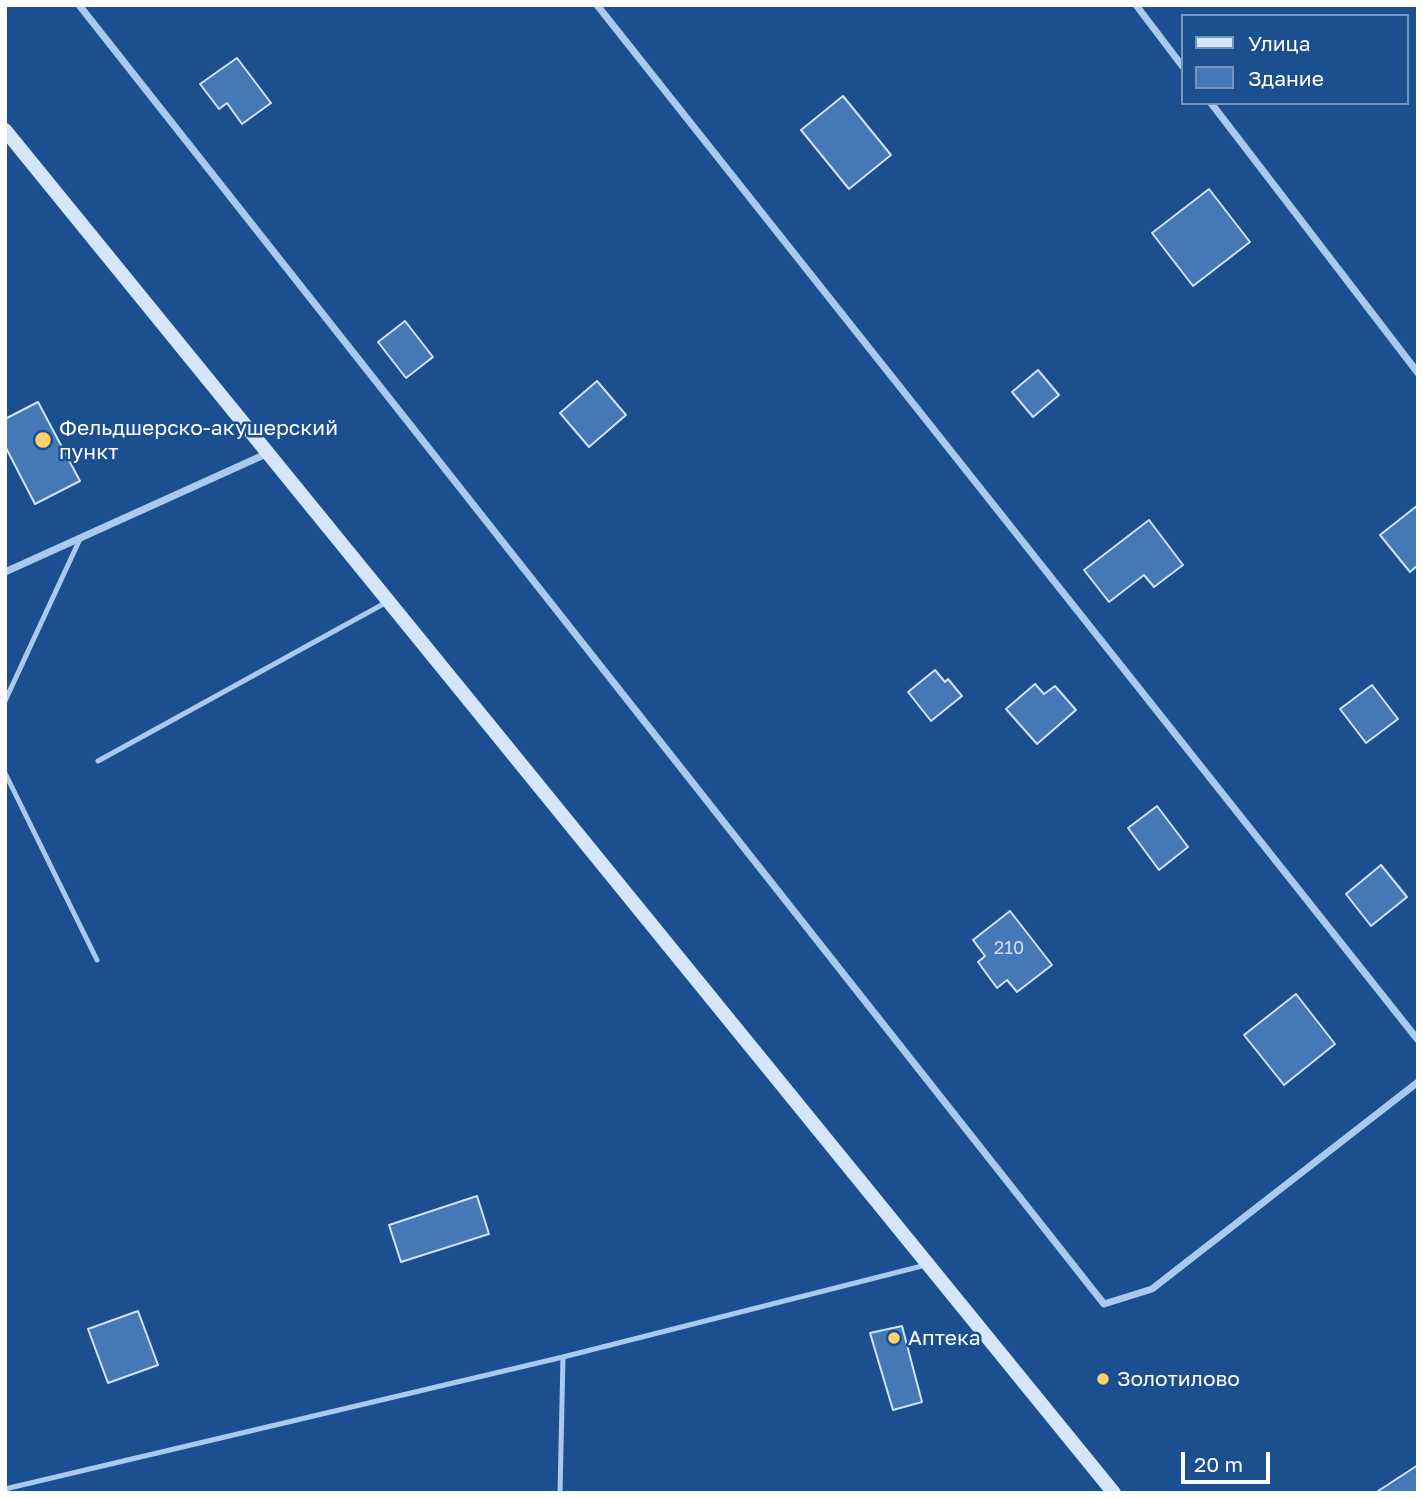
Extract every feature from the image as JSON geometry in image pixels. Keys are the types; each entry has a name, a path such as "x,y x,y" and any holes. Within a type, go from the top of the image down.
{"main road":[{"path":"5,130 1114,1493"}],"street":[{"path":"79,5 1104,1304 1152,1289 1418,1082"},
{"path":"597,5 1418,1040"},
{"path":"1136,5 1182,65"},
{"path":"1213,105 1418,373"},
{"path":"5,572 266,453"}],"lane":[{"path":"5,701 80,539"},
{"path":"98,761 387,602"},
{"path":"5,773 97,960"},
{"path":"5,1489 563,1357 929,1264"},
{"path":"560,1493 563,1357"}],"building":[{"path":"237,58 271,103 242,124 227,103 219,109 200,84"},
{"path":"843,96 891,155 849,189 801,130"},
{"path":"1209,189 1250,242 1193,286 1152,233"},
{"path":"405,321 433,357 406,378 378,342"},
{"path":"1038,370 1059,395 1033,417 1012,392"},
{"path":"597,381 626,415 589,447 560,413"},
{"path":"38,402 80,481 35,504 5,446 5,419"},
{"path":"1418,505 1418,565 1410,572 1380,535"},
{"path":"1149,520 1183,565 1154,587 1144,575 1109,602 1084,570"},
{"path":"935,670 945,682 948,679 962,696 931,721 908,692"},
{"path":"1035,684 1044,694 1055,686 1076,710 1037,744 1006,709"},
{"path":"1372,685 1398,719 1366,743 1340,709"},
{"path":"1157,806 1188,847 1159,870 1128,828"},
{"path":"1381,865 1407,897 1371,926 1346,894"},
{"path":"1010,911 1052,965 1017,992 1007,980 997,988 978,962 985,956 973,940"},
{"path":"1296,994 1335,1044 1284,1085 1244,1035"},
{"path":"477,1196 489,1234 401,1262 389,1225"},
{"path":"138,1311 158,1365 108,1383 88,1329"},
{"path":"902,1326 922,1402 893,1410 870,1333"},
{"path":"1418,1465 1418,1493 1375,1493"}],"place":[{"name":"Фельдшерско-акушерский пункт","path":"43,440"},
{"name":"Аптека","path":"894,1338"},
{"name":"Золотилово","path":"1103,1379"}]}
